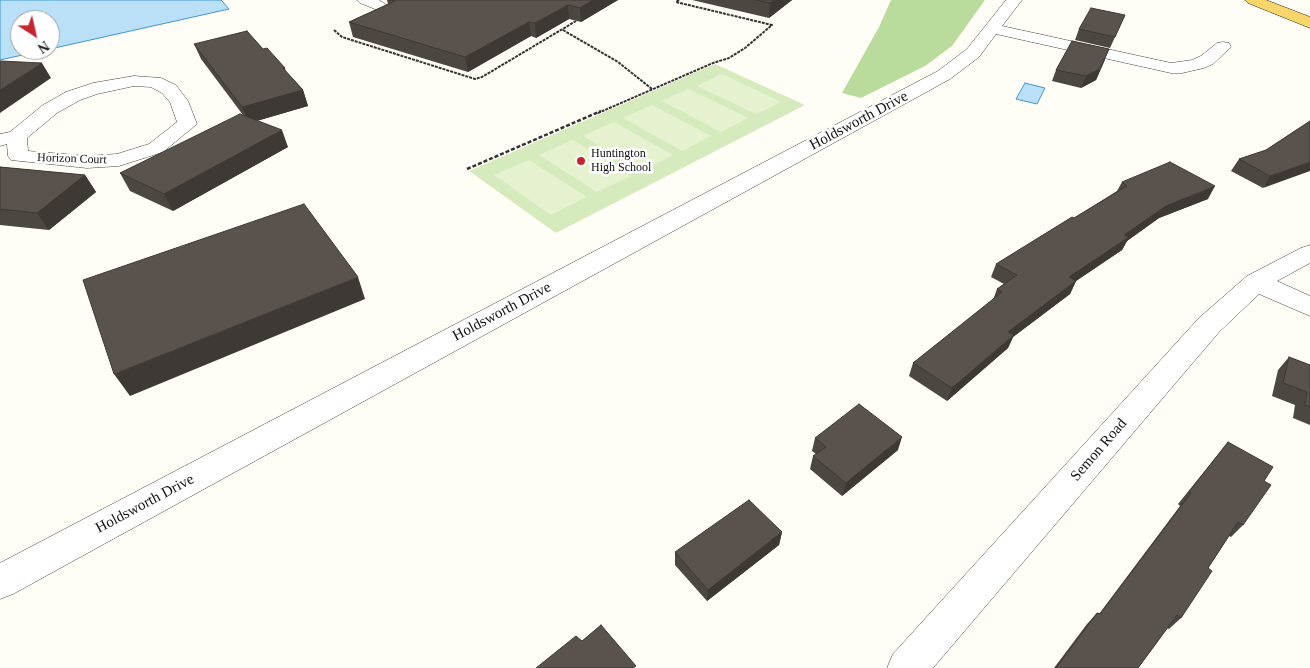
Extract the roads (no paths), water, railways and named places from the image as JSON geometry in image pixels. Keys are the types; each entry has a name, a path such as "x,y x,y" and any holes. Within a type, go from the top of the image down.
{"main road":[{"path":"1253,0 1310,23"}],"street":[{"path":"365,0 380,6"},
{"name":"Holdsworth Drive","path":"0,582 944,75 973,53 1014,0"},
{"path":"993,28 1171,68 1182,68 1198,64 1223,48"},
{"name":"Horizon Court","path":"134,82 156,82 169,89 179,100 187,124 156,148 119,160 86,162 9,148 50,109 73,96 93,89 134,82"},
{"name":"Semon Road","path":"907,668 1209,325 1256,282 1310,253"},
{"path":"1256,282 1310,307"}],"water":[{"path":"0,0 221,0 229,9 60,47 60,10 10,10 10,58 0,60"},
{"path":"1025,83 1045,88 1037,104 1016,99"}],"place":[{"name":"Huntington High School","path":"581,161"}]}
